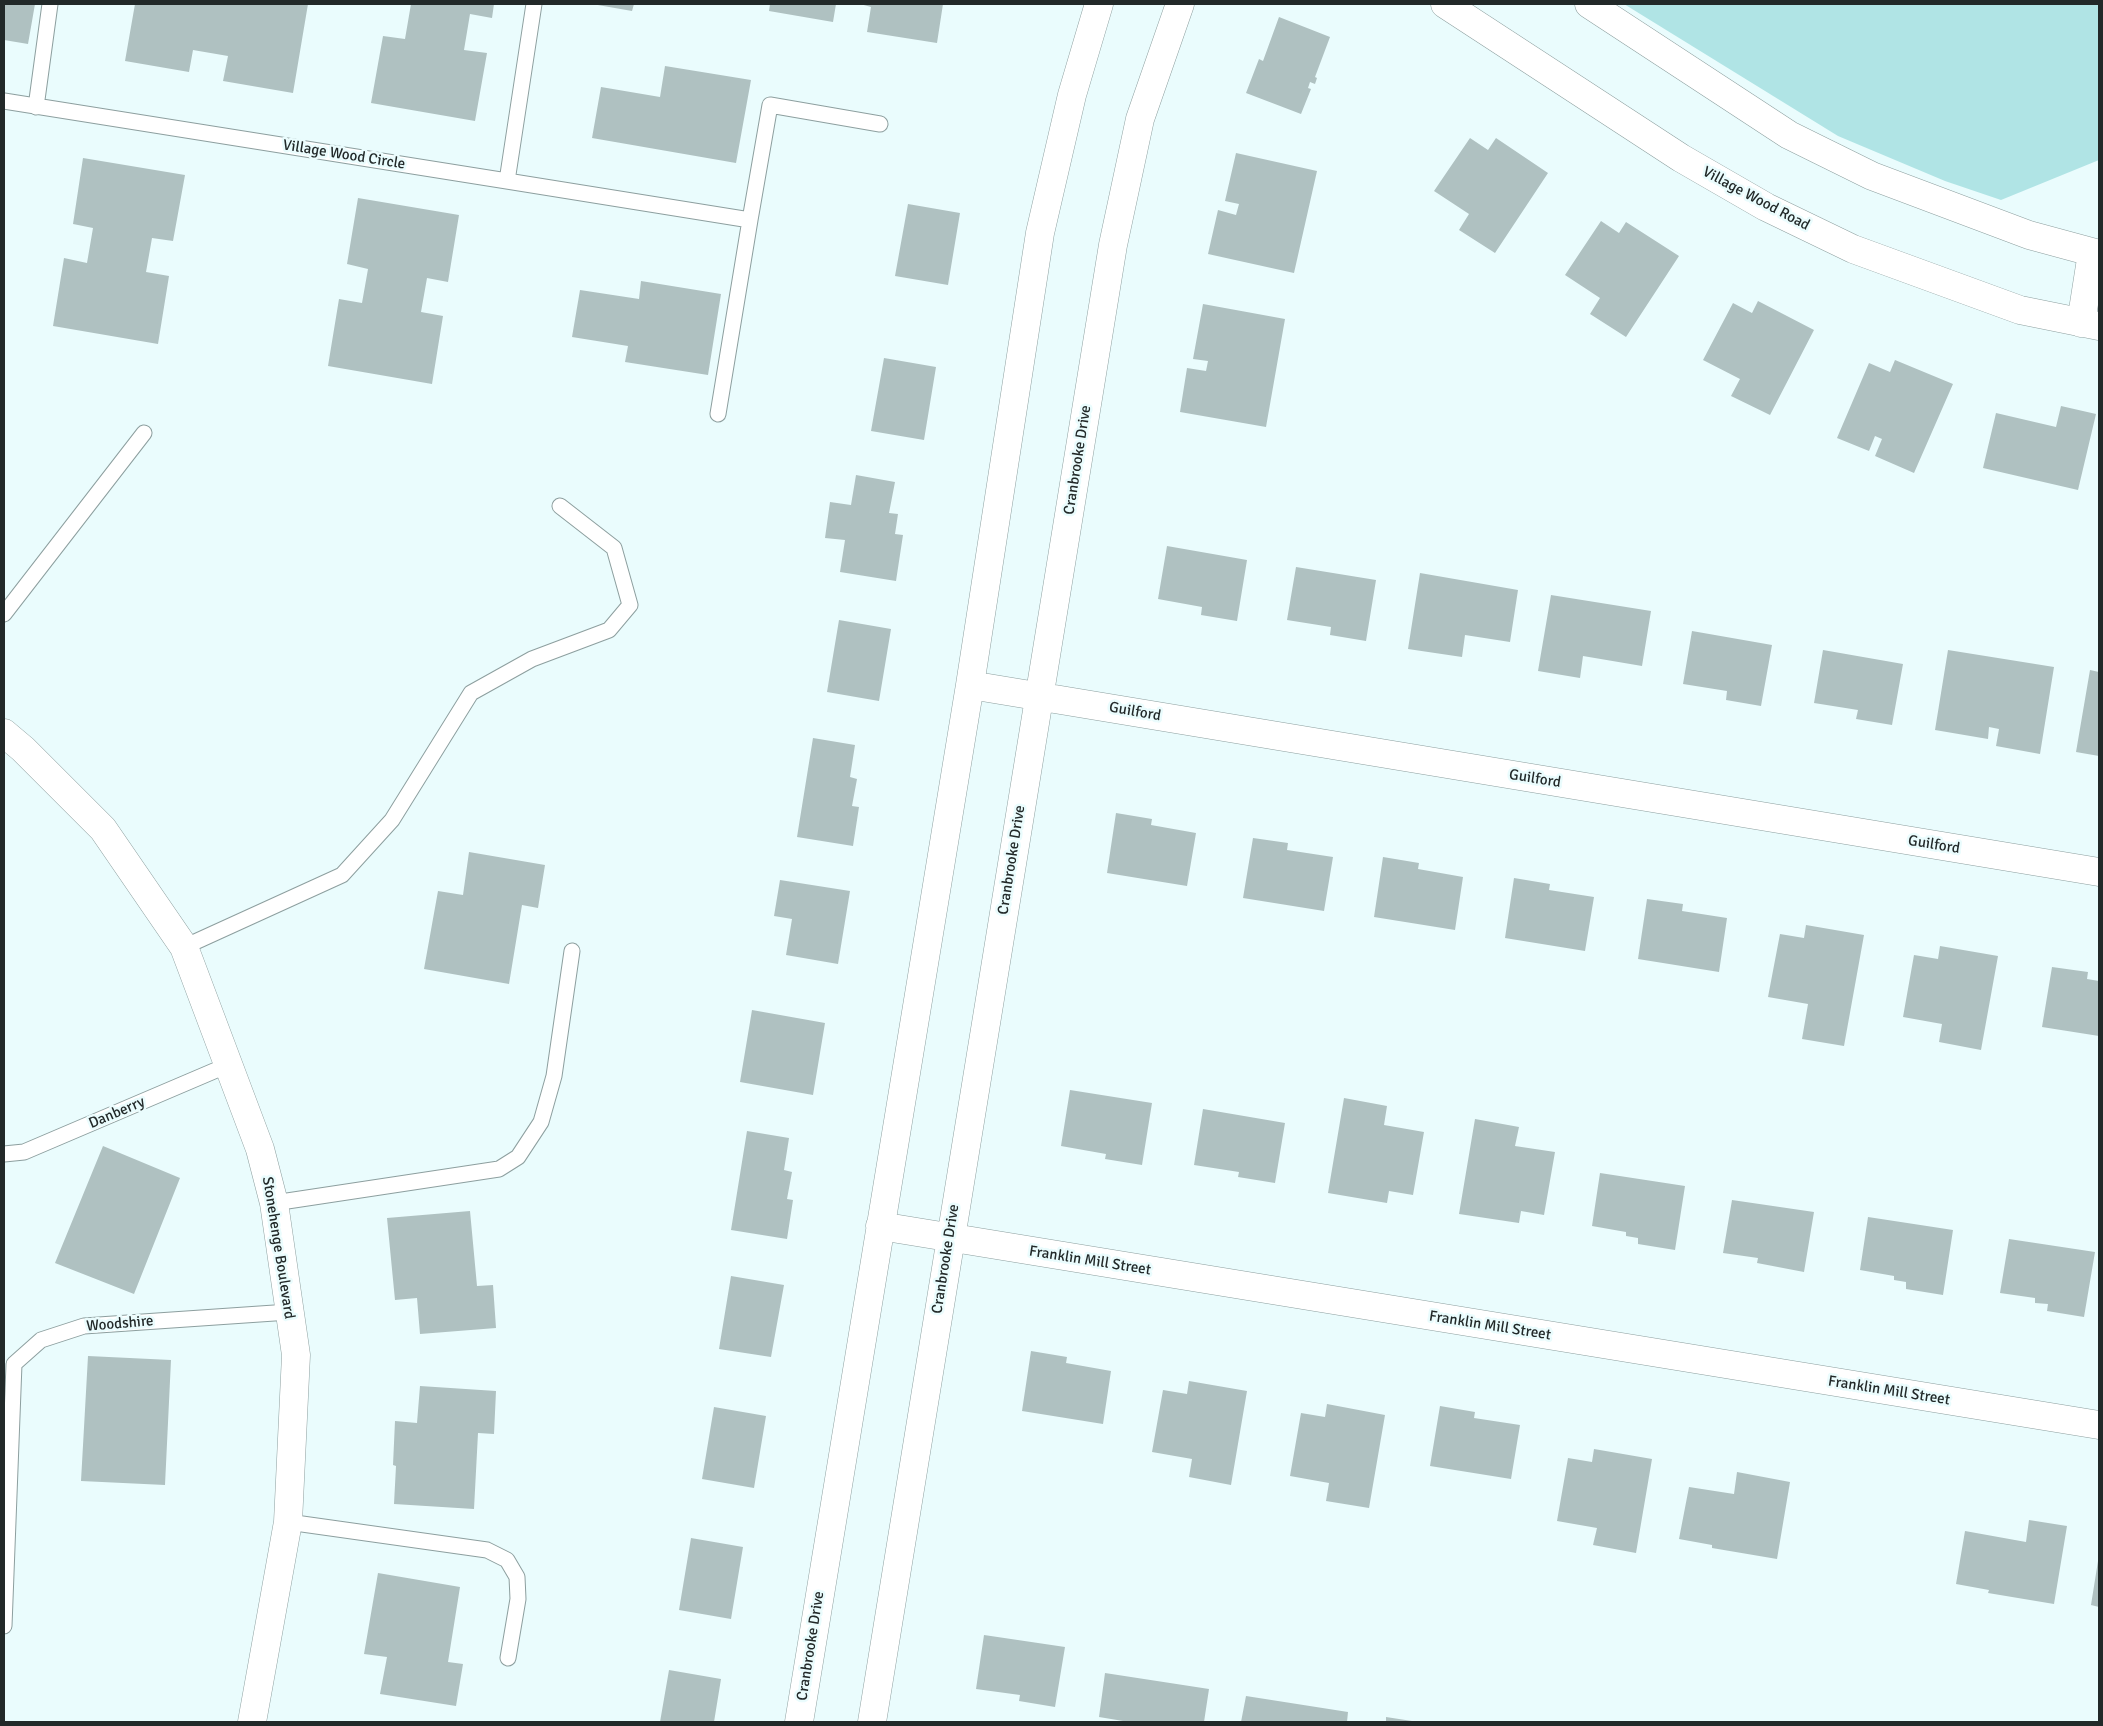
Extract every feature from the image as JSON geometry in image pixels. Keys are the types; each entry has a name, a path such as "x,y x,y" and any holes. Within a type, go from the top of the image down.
{"street":[{"name":"Cranbrooke Drive","path":"799,1722 970,685 1040,233 1072,95 1099,4"},
{"name":"Cranbrooke Drive","path":"872,1722 1113,245 1140,119 1180,4"},
{"name":"Village Wood Road","path":"1445,4 1681,158 1766,207 1872,256 2020,310 2090,325"},
{"path":"1589,4 1788,135 1872,176 2029,235 2096,253 2090,325"},
{"name":"Guilford","path":"970,685 2099,872"},
{"name":"Stonehenge Boulevard","path":"4,733 23,749 103,829 184,947 260,1149 274,1203 296,1355 288,1522 252,1722"},
{"name":"Franklin Mill Street","path":"880,1226 2099,1425"}],"lane":[{"path":"36,106 50,4"},
{"path":"507,181 534,4"},
{"name":"Village Wood Circle","path":"4,101 750,220"},
{"path":"718,414 770,105 880,124"},
{"path":"4,614 144,433"},
{"path":"184,947 342,876 392,820 471,693 532,659 609,630 630,605 614,548 560,506"},
{"path":"274,1203 499,1169 518,1156 541,1122 554,1076 572,951"},
{"name":"Danberry","path":"4,1154 24,1152 228,1065"},
{"name":"Woodshire","path":"4,1626 14,1364 40,1340 84,1326 289,1312"},
{"path":"288,1522 487,1550 507,1560 517,1577 518,1599 508,1658"}],"shaded area":[{"path":"1624,4 2099,4 2099,160 2001,200 1945,181 1838,136"}],"building":[{"path":"4,4 35,4 28,44 4,40"},
{"path":"135,4 308,4 293,93 223,81 228,56 193,50 189,72 125,61"},
{"path":"411,4 494,4 492,18 470,14 464,50 487,53 475,121 371,103 383,36 405,39"},
{"path":"592,4 634,4 632,11"},
{"path":"770,4 836,4 833,22 769,11"},
{"path":"860,4 943,4 937,43 867,32 871,7"},
{"path":"1279,17 1330,37 1315,77 1317,78 1315,84 1310,82 1308,88 1311,89 1301,114 1246,93 1259,59 1263,61"},
{"path":"665,66 751,80 736,163 592,138 601,87 660,97"},
{"path":"1470,138 1488,150 1496,138 1548,173 1495,253 1459,230 1469,214 1434,191"},
{"path":"1236,153 1317,171 1294,273 1208,254 1218,210 1236,215 1239,204 1225,201"},
{"path":"83,158 185,175 173,241 152,238 146,272 169,276 158,344 53,326 64,258 87,263 93,228 73,224"},
{"path":"358,198 459,215 448,282 427,278 421,312 443,316 432,384 328,366 339,299 362,303 368,269 347,264"},
{"path":"908,204 960,213 948,285 895,276"},
{"path":"1601,221 1619,233 1626,222 1679,256 1626,337 1590,314 1600,298 1565,275"},
{"path":"641,281 721,294 708,375 625,362 628,346 572,337 580,290 639,299"},
{"path":"1758,301 1814,330 1770,415 1731,396 1740,379 1703,360 1733,303 1752,313"},
{"path":"1203,304 1285,319 1266,427 1180,412 1187,368 1206,371 1208,361 1193,359"},
{"path":"884,358 936,367 924,440 871,431"},
{"path":"1895,360 1953,384 1914,473 1875,456 1882,439 1875,436 1869,451 1837,438 1869,363 1890,372"},
{"path":"2061,406 2096,414 2078,490 1983,468 1996,413 2056,427"},
{"path":"856,475 895,482 889,513 898,514 895,534 903,535 896,581 840,572 845,540 825,538 830,502 851,505"},
{"path":"1167,546 1247,560 1237,621 1201,615 1202,607 1158,599"},
{"path":"1296,567 1376,580 1366,641 1330,635 1331,627 1287,620"},
{"path":"1420,573 1518,590 1510,642 1465,635 1462,657 1408,649"},
{"path":"1551,595 1651,611 1642,666 1583,656 1580,678 1538,671"},
{"path":"839,620 891,629 879,701 827,692"},
{"path":"1692,631 1772,645 1761,706 1726,700 1727,691 1683,684"},
{"path":"1823,650 1903,664 1892,725 1856,719 1858,710 1814,703"},
{"path":"1948,650 2054,667 2040,754 1996,746 1999,729 1989,727 1988,739 1935,730"},
{"path":"2090,670 2099,672 2099,756 2076,752"},
{"path":"813,738 855,745 850,777 857,779 852,806 859,807 853,846 797,837"},
{"path":"1116,813 1152,819 1151,825 1196,833 1187,886 1107,873"},
{"path":"1253,838 1288,843 1287,850 1333,857 1324,911 1243,898"},
{"path":"469,852 545,865 538,908 522,905 509,984 424,969 438,891 463,895"},
{"path":"1383,857 1419,863 1418,869 1463,877 1455,930 1374,917"},
{"path":"1514,878 1550,884 1549,890 1594,897 1585,951 1505,938"},
{"path":"780,880 850,891 838,964 786,955 792,919 774,916"},
{"path":"1647,899 1683,904 1682,911 1727,918 1719,972 1638,959"},
{"path":"1806,925 1864,935 1844,1046 1802,1039 1808,1004 1768,997 1780,934 1804,938"},
{"path":"1940,946 1998,956 1981,1050 1939,1042 1942,1024 1903,1017 1914,955 1938,959"},
{"path":"2052,967 2088,972 2087,979 2099,981 2099,1036 2042,1027"},
{"path":"752,1010 825,1023 813,1095 740,1082"},
{"path":"1070,1090 1152,1103 1142,1165 1105,1159 1106,1154 1061,1146"},
{"path":"1344,1098 1387,1106 1384,1125 1424,1132 1413,1195 1389,1191 1387,1203 1328,1193"},
{"path":"1203,1109 1285,1123 1275,1183 1238,1177 1239,1172 1194,1165"},
{"path":"1475,1119 1519,1127 1515,1146 1555,1152 1544,1215 1521,1211 1519,1223 1459,1214"},
{"path":"747,1131 789,1138 784,1170 792,1172 787,1199 793,1200 787,1239 731,1230"},
{"path":"103,1146 180,1178 134,1294 55,1263"},
{"path":"1600,1173 1685,1186 1675,1250 1638,1244 1638,1238 1626,1236 1626,1232 1592,1226"},
{"path":"1732,1200 1814,1212 1804,1272 1757,1263 1758,1258 1723,1253"},
{"path":"470,1211 477,1286 493,1285 496,1328 420,1334 417,1298 395,1300 387,1218"},
{"path":"1868,1217 1953,1230 1943,1295 1906,1289 1906,1282 1894,1280 1894,1276 1860,1270"},
{"path":"2009,1239 2095,1252 2084,1317 2047,1311 2048,1304 2035,1303 2035,1298 2000,1293"},
{"path":"731,1276 784,1285 771,1357 719,1349"},
{"path":"1031,1351 1067,1357 1066,1363 1111,1371 1103,1424 1022,1411"},
{"path":"88,1356 171,1360 165,1485 81,1481"},
{"path":"1189,1381 1247,1391 1231,1485 1189,1477 1192,1459 1152,1452 1163,1390 1187,1394"},
{"path":"420,1386 496,1391 494,1434 478,1433 474,1509 394,1504 396,1466 393,1465 395,1421 417,1423"},
{"path":"1327,1404 1385,1415 1369,1508 1326,1501 1329,1483 1290,1476 1301,1413 1325,1417"},
{"path":"1440,1406 1475,1412 1474,1418 1520,1425 1511,1479 1430,1466"},
{"path":"714,1407 766,1416 754,1488 702,1479"},
{"path":"1594,1449 1652,1459 1636,1553 1593,1545 1597,1528 1557,1521 1568,1458 1592,1462"},
{"path":"1737,1472 1790,1482 1777,1559 1712,1548 1712,1545 1679,1539 1689,1487 1734,1494"},
{"path":"2029,1520 2067,1526 2054,1604 1988,1593 1989,1590 1956,1584 1965,1531 2026,1542"},
{"path":"691,1538 743,1547 731,1619 679,1610"},
{"path":"2099,1562 2099,1607 2091,1605"},
{"path":"378,1573 460,1587 448,1662 463,1664 456,1706 380,1694 387,1657 364,1654"},
{"path":"984,1635 1065,1647 1055,1707 1019,1701 1020,1695 976,1689"},
{"path":"669,1670 721,1679 714,1722 660,1722"},
{"path":"1105,1673 1209,1689 1204,1722 1129,1722 1099,1717"},
{"path":"1246,1696 1348,1712 1347,1722 1241,1722"},
{"path":"1386,1717 1412,1721 1412,1722 1386,1722"}]}
